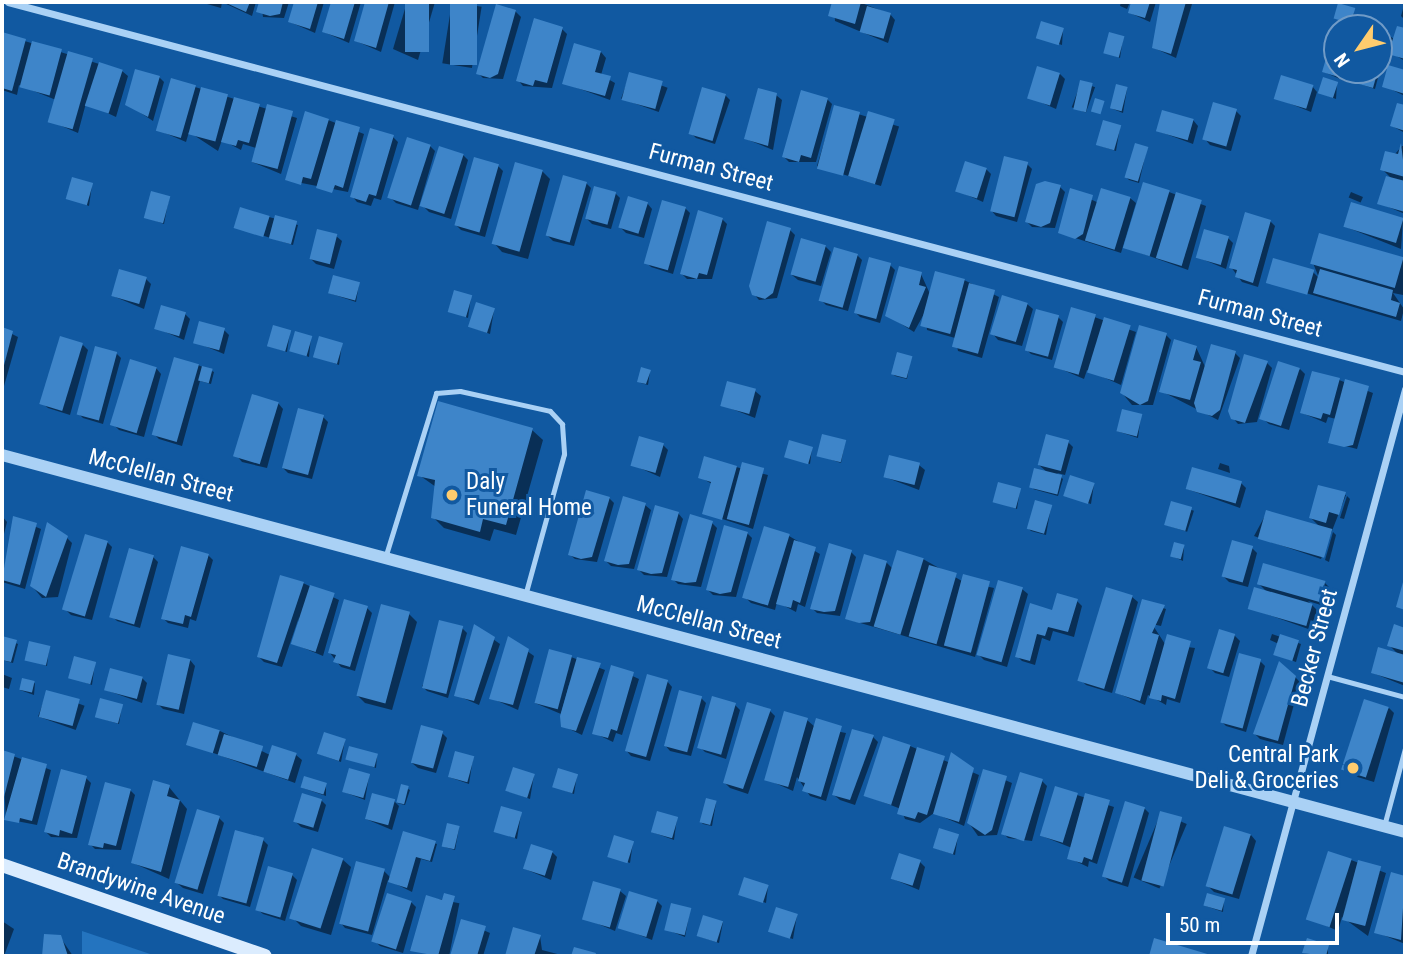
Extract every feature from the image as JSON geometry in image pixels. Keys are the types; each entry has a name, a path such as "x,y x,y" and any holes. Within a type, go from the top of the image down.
{"main road":[{"name":"Brandywine Avenue","path":"2,865 265,956"}],"street":[{"name":"Furman Street","path":"8,2 1405,372"},
{"name":"Becker Street","path":"1251,956 1405,389"},
{"name":"McClellan Street","path":"2,455 1405,832"}],"lane":[{"path":"385,558 436,393 460,391 550,411 562,424 565,454 525,596"},
{"path":"1327,676 1405,697"},
{"path":"1384,826 1405,748"}],"shaded area":[{"path":"82,931 156,956 82,956"}],"building":[{"path":"224,2 250,2 246,12"},
{"path":"259,2 283,2 280,14 270,16 256,12"},
{"path":"294,2 318,2 310,29 288,22"},
{"path":"331,2 355,2 344,39 322,32"},
{"path":"365,2 389,2 376,48 354,41"},
{"path":"405,2 429,2 429,52 405,52"},
{"path":"450,2 477,2 477,65 450,65"},
{"path":"832,2 861,2 855,24 828,16"},
{"path":"1131,2 1150,2 1145,18 1128,13"},
{"path":"1160,2 1186,2 1171,54 1152,48"},
{"path":"1338,3 1355,8 1354,14 1335,14"},
{"path":"496,4 516,10 498,74 490,78 476,74"},
{"path":"867,6 891,13 884,39 860,32"},
{"path":"534,18 563,27 547,83 535,80 533,86 516,81"},
{"path":"1041,21 1064,28 1059,45 1036,38"},
{"path":"1397,26 1405,28 1405,59 1393,55 1393,38"},
{"path":"2,32 26,39 12,91 2,88"},
{"path":"1109,32 1124,36 1119,57 1103,53"},
{"path":"32,41 62,49 50,95 20,87"},
{"path":"574,43 601,51 595,72 611,76 605,96 562,84"},
{"path":"68,51 93,58 73,129 48,122"},
{"path":"99,62 123,70 109,113 85,106"},
{"path":"1037,66 1060,73 1050,106 1027,99"},
{"path":"1393,66 1405,70 1405,94 1382,87 1383,84 1393,84"},
{"path":"135,69 160,76 148,117 125,105"},
{"path":"629,72 663,81 655,109 621,100"},
{"path":"1281,75 1314,85 1306,109 1274,99"},
{"path":"1323,77 1323,84 1338,84 1333,98 1318,93"},
{"path":"171,78 196,85 181,138 156,131"},
{"path":"1080,80 1093,83 1086,112 1073,109"},
{"path":"1116,84 1128,87 1122,111 1110,108"},
{"path":"201,87 228,94 215,142 188,134"},
{"path":"702,87 726,94 713,141 688,134"},
{"path":"758,88 777,93 768,146 744,139"},
{"path":"801,90 828,98 811,158 801,155 799,162 782,157"},
{"path":"234,97 260,104 249,143 238,140 236,146 221,142"},
{"path":"1095,98 1105,101 1100,114 1091,111"},
{"path":"1213,102 1237,109 1226,146 1202,139"},
{"path":"1397,103 1405,105 1405,131 1390,126"},
{"path":"267,104 293,111 278,169 251,162"},
{"path":"834,105 860,112 843,176 817,169"},
{"path":"1162,110 1194,119 1188,140 1156,131"},
{"path":"305,111 329,119 311,179 303,177 301,185 285,180"},
{"path":"868,111 895,119 875,184 848,176"},
{"path":"336,120 360,127 343,188 335,185 332,193 316,188"},
{"path":"1103,120 1121,125 1114,150 1096,145"},
{"path":"370,128 394,135 376,196 369,194 366,202 350,197"},
{"path":"407,137 431,145 411,206 387,198"},
{"path":"1135,143 1148,147 1138,182 1124,177"},
{"path":"1401,143 1405,177 1380,170 1385,151 1398,154"},
{"path":"439,146 464,154 444,214 420,206"},
{"path":"1004,156 1028,162 1014,217 990,211"},
{"path":"474,157 499,164 479,232 454,225"},
{"path":"965,161 987,168 977,199 955,191"},
{"path":"515,162 543,170 519,252 492,244"},
{"path":"563,175 587,182 570,242 546,236"},
{"path":"1386,176 1405,181 1405,212 1377,204"},
{"path":"72,177 93,183 87,205 66,199"},
{"path":"1045,181 1061,185 1050,223 1041,227 1025,222 1036,184"},
{"path":"1143,182 1170,190 1150,256 1123,248"},
{"path":"594,186 616,192 607,225 585,219"},
{"path":"1070,188 1093,195 1083,234 1075,239 1058,233"},
{"path":"1101,188 1131,197 1115,250 1085,241"},
{"path":"151,191 170,196 163,223 144,218"},
{"path":"1176,192 1202,200 1182,266 1156,258"},
{"path":"628,196 648,202 638,234 618,228"},
{"path":"662,200 686,207 668,270 644,263"},
{"path":"1351,202 1404,218 1396,243 1343,227"},
{"path":"240,207 270,216 263,237 234,228"},
{"path":"698,210 723,218 707,275 699,273 697,279 680,274"},
{"path":"1245,212 1271,220 1253,283 1235,277 1237,270 1229,268"},
{"path":"275,215 297,221 291,244 269,238"},
{"path":"767,221 791,228 773,293 765,299 752,295 749,286"},
{"path":"317,229 337,234 330,264 310,259"},
{"path":"1204,229 1229,236 1221,265 1196,258"},
{"path":"1319,233 1404,257 1395,288 1310,264"},
{"path":"801,238 826,245 816,282 791,275"},
{"path":"834,247 858,254 843,308 819,301"},
{"path":"869,257 891,263 876,319 854,313"},
{"path":"1273,258 1314,270 1307,295 1266,283"},
{"path":"899,266 922,272 919,285 926,287 909,328 885,316"},
{"path":"119,269 147,277 139,304 111,296"},
{"path":"1320,269 1393,290 1391,300 1400,303 1396,317 1313,293"},
{"path":"935,271 965,279 950,334 920,326"},
{"path":"333,275 360,282 355,301 328,293"},
{"path":"969,283 995,290 978,354 952,347"},
{"path":"454,290 472,295 466,317 448,312"},
{"path":"1002,295 1028,303 1016,342 990,334"},
{"path":"476,302 495,308 487,333 468,327"},
{"path":"161,305 186,312 179,336 154,329"},
{"path":"1071,307 1096,314 1079,375 1054,368"},
{"path":"1036,309 1059,315 1048,357 1025,351"},
{"path":"1104,317 1131,325 1114,381 1087,372"},
{"path":"199,321 225,328 219,350 193,343"},
{"path":"273,325 291,330 285,351 267,346"},
{"path":"1139,325 1167,333 1148,401 1140,405 1120,393"},
{"path":"2,327 13,331 3,369 2,369"},
{"path":"295,331 312,336 307,356 289,351"},
{"path":"60,336 83,343 62,411 39,404"},
{"path":"319,336 343,343 337,364 313,357"},
{"path":"1174,339 1197,346 1193,360 1201,362 1190,400 1159,392"},
{"path":"1211,344 1236,351 1220,410 1212,416 1197,412 1194,403"},
{"path":"95,346 117,352 99,421 77,415"},
{"path":"897,352 912,356 907,378 891,374"},
{"path":"1244,354 1268,361 1245,423 1231,419 1228,411"},
{"path":"174,357 199,364 177,442 152,435"},
{"path":"130,359 157,367 137,433 110,425"},
{"path":"1278,361 1300,368 1281,426 1259,419"},
{"path":"202,366 213,369 209,383 198,380"},
{"path":"641,367 651,370 646,384 637,382"},
{"path":"1312,371 1340,378 1330,415 1323,413 1321,419 1300,413"},
{"path":"1345,379 1369,386 1353,445 1344,447 1328,443"},
{"path":"727,381 756,389 749,414 720,406"},
{"path":"252,394 279,402 260,464 233,456"},
{"path":"438,401 533,428 506,525 483,519 480,532 431,518 435,480 417,476"},
{"path":"298,408 324,415 308,475 282,468"},
{"path":"1122,409 1142,414 1137,436 1116,431"},
{"path":"822,434 846,440 841,462 816,456"},
{"path":"1046,434 1069,440 1061,471 1038,465"},
{"path":"639,436 664,443 655,473 630,466"},
{"path":"789,440 813,447 808,464 784,457"},
{"path":"889,455 920,463 914,485 883,477"},
{"path":"704,456 737,466 722,520 702,514 711,482 698,478"},
{"path":"742,462 764,468 749,525 727,519"},
{"path":"1192,467 1242,481 1236,503 1186,489"},
{"path":"1034,468 1062,475 1057,494 1029,487"},
{"path":"1070,475 1095,483 1088,504 1063,496"},
{"path":"998,482 1021,488 1016,508 993,502"},
{"path":"1318,485 1346,492 1339,515 1329,512 1326,523 1309,518"},
{"path":"586,490 610,497 592,557 581,559 568,555"},
{"path":"623,496 646,503 629,564 618,565 604,561"},
{"path":"1035,500 1052,505 1044,534 1027,529"},
{"path":"1171,501 1192,507 1185,531 1164,525"},
{"path":"655,505 679,512 662,573 651,574 637,570"},
{"path":"1266,510 1332,529 1324,558 1258,539"},
{"path":"690,514 713,521 696,582 685,583 671,580"},
{"path":"13,516 37,523 20,585 2,580"},
{"path":"47,522 68,536 46,597 30,586"},
{"path":"724,525 748,532 731,592 720,594 706,590"},
{"path":"764,526 790,534 768,606 742,598"},
{"path":"85,534 108,541 85,617 62,610"},
{"path":"794,540 816,547 800,603 793,600 791,608 776,604"},
{"path":"1232,540 1253,546 1243,583 1222,577"},
{"path":"1174,542 1185,545 1181,559 1170,556"},
{"path":"829,543 852,550 835,611 824,612 810,609"},
{"path":"181,546 209,554 191,617 185,615 183,624 161,619"},
{"path":"129,548 154,555 134,624 109,617"},
{"path":"897,550 924,558 900,635 874,627"},
{"path":"864,554 887,561 870,622 859,623 845,619"},
{"path":"1263,563 1325,581 1319,602 1257,584"},
{"path":"929,565 957,573 936,644 909,636"},
{"path":"963,574 990,581 971,653 944,645"},
{"path":"280,575 304,582 277,663 257,657"},
{"path":"998,580 1023,587 1001,662 977,655"},
{"path":"1403,582 1405,583 1405,610 1396,607"},
{"path":"310,585 335,593 316,652 291,644"},
{"path":"1106,587 1133,595 1104,689 1077,681"},
{"path":"1254,587 1313,604 1306,626 1248,609"},
{"path":"1057,593 1078,599 1068,632 1048,627 1045,636 1037,634 1030,661 1015,657 1030,603 1052,610"},
{"path":"344,599 368,606 350,667 333,662 336,655 328,653"},
{"path":"1142,599 1165,605 1152,633 1159,635 1140,701 1115,693"},
{"path":"381,604 410,612 385,704 356,696"},
{"path":"439,620 463,626 446,694 422,688"},
{"path":"474,624 495,637 474,701 454,696"},
{"path":"1394,624 1405,628 1405,651 1387,646"},
{"path":"1219,629 1235,634 1223,673 1207,668"},
{"path":"1167,634 1191,641 1175,699 1162,695 1161,701 1149,698"},
{"path":"1280,634 1299,640 1292,661 1273,655"},
{"path":"2,636 17,640 11,662 2,660"},
{"path":"508,636 529,649 513,705 489,699"},
{"path":"29,641 50,646 46,665 25,660"},
{"path":"1378,647 1405,655 1405,683 1371,673"},
{"path":"549,649 572,655 558,709 535,703"},
{"path":"1239,653 1261,659 1243,728 1220,723"},
{"path":"168,654 190,659 179,710 156,705"},
{"path":"74,656 96,662 90,684 68,678"},
{"path":"577,657 601,663 576,731 561,727 560,716"},
{"path":"1279,661 1296,676 1278,741 1253,734"},
{"path":"611,665 634,672 617,731 611,729 608,738 592,734"},
{"path":"110,668 143,677 137,699 104,690"},
{"path":"647,674 668,680 646,757 625,751"},
{"path":"22,678 35,681 32,693 19,690"},
{"path":"46,690 80,699 73,726 39,717"},
{"path":"679,690 702,696 687,752 664,746"},
{"path":"712,696 736,703 721,755 697,748"},
{"path":"100,698 123,704 118,724 95,717"},
{"path":"1364,699 1389,707 1366,777 1341,769"},
{"path":"747,702 771,709 743,789 723,783"},
{"path":"784,711 808,718 788,787 764,780"},
{"path":"816,718 842,726 821,797 802,791 805,783 798,781"},
{"path":"193,722 220,730 213,753 186,745"},
{"path":"421,725 443,731 433,769 411,763"},
{"path":"852,729 874,735 850,800 832,795"},
{"path":"324,732 346,739 339,761 317,754"},
{"path":"224,734 263,746 257,767 218,755"},
{"path":"883,736 911,745 891,805 864,796"},
{"path":"272,745 297,753 288,780 263,772"},
{"path":"349,746 378,754 374,767 345,760"},
{"path":"917,747 945,756 927,815 918,812 915,819 897,814"},
{"path":"2,750 15,754 3,801 2,801"},
{"path":"455,751 474,756 467,782 448,777"},
{"path":"951,752 974,768 959,822 933,814"},
{"path":"22,757 47,764 32,821 20,818 19,823 4,820"},
{"path":"513,767 535,774 527,798 505,791"},
{"path":"349,768 370,774 363,798 342,792"},
{"path":"558,768 578,774 572,793 552,787"},
{"path":"61,769 87,776 72,834 60,830 59,836 44,832"},
{"path":"983,769 1007,776 992,830 985,835 967,823"},
{"path":"1020,772 1043,779 1024,841 1001,834"},
{"path":"304,776 327,783 323,794 300,787"},
{"path":"153,780 170,785 167,796 180,800 161,872 131,863"},
{"path":"105,782 131,789 116,846 104,843 103,848 88,845"},
{"path":"401,784 409,786 404,804 396,802"},
{"path":"1055,786 1078,793 1063,843 1040,836"},
{"path":"302,793 322,799 313,828 293,822"},
{"path":"372,793 395,799 388,825 365,819"},
{"path":"1085,793 1110,800 1092,860 1084,857 1082,863 1067,859"},
{"path":"706,798 717,801 710,825 700,822"},
{"path":"1125,801 1145,807 1122,883 1102,877"},
{"path":"501,806 522,812 515,838 494,832"},
{"path":"197,809 220,816 197,890 174,883"},
{"path":"657,811 678,817 672,838 651,832"},
{"path":"1160,811 1182,817 1164,886 1141,881"},
{"path":"447,823 460,826 454,849 442,846"},
{"path":"1224,826 1251,834 1232,894 1206,886"},
{"path":"939,828 959,834 953,854 933,848"},
{"path":"235,830 264,838 246,903 217,896"},
{"path":"403,831 436,841 430,861 416,857 407,888 388,882"},
{"path":"614,835 634,841 627,863 607,857"},
{"path":"531,844 553,851 545,876 523,869"},
{"path":"312,848 343,858 321,929 289,918"},
{"path":"1328,851 1352,859 1330,927 1306,919"},
{"path":"899,853 921,860 913,886 891,879"},
{"path":"1358,860 1381,866 1365,926 1342,920"},
{"path":"356,861 385,869 368,932 339,924"},
{"path":"268,866 293,873 280,917 255,910"},
{"path":"1391,872 1405,876 1401,940 1374,933"},
{"path":"744,877 769,885 763,903 738,895"},
{"path":"593,881 621,889 610,927 582,919"},
{"path":"629,891 658,900 646,937 618,928"},
{"path":"387,893 412,901 396,950 371,942"},
{"path":"444,893 455,896 438,956 410,951 426,895 442,900"},
{"path":"1207,893 1225,898 1222,911 1203,905"},
{"path":"671,903 691,908 685,935 664,930"},
{"path":"776,907 798,914 790,939 768,932"},
{"path":"703,915 723,921 717,942 697,936"},
{"path":"461,919 486,926 477,956 450,956"},
{"path":"513,927 541,935 534,956 505,956"},
{"path":"44,934 61,935 68,956 42,956"},
{"path":"1154,938 1214,956 1149,956"},
{"path":"1307,938 1329,945 1326,956 1302,953"},
{"path":"574,947 596,953 595,956 571,956"}],"place":[{"name":"Daly Funeral Home","path":"452,495"},
{"name":"Central Park Deli & Groceries","path":"1353,768"}]}
